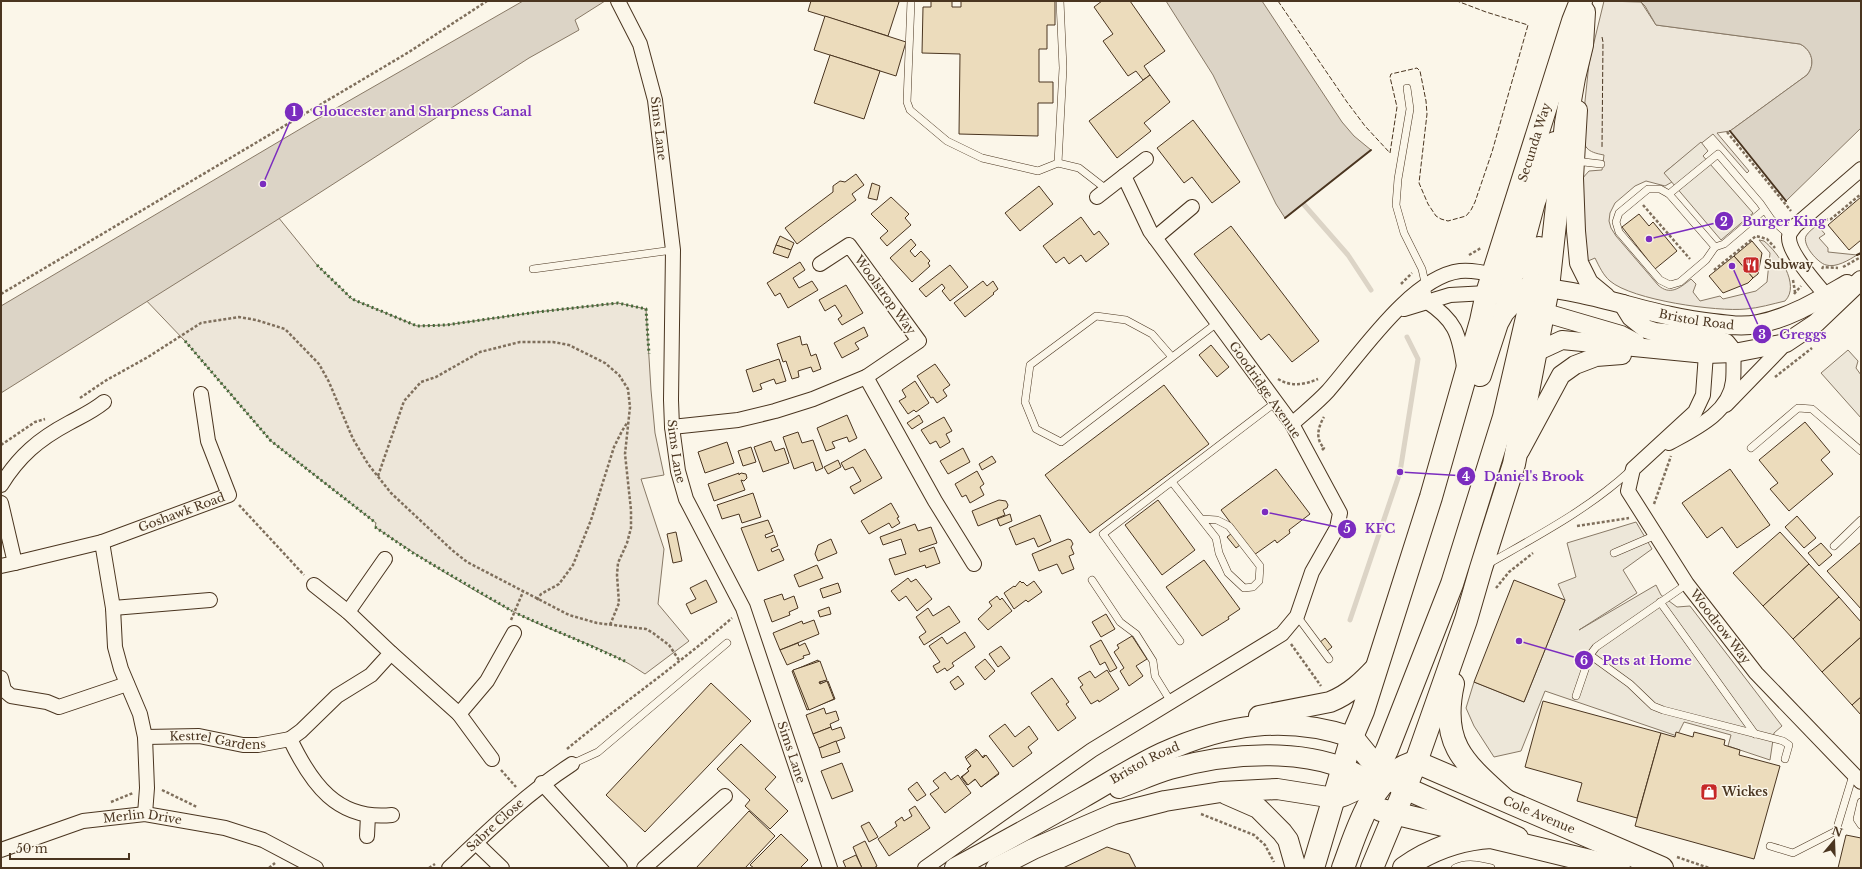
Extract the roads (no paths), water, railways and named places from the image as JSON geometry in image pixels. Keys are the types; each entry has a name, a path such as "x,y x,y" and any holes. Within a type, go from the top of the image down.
{"main road":[{"name":"Secunda Way","path":"1495,283 1573,21 1581,1"},
{"name":"Secunda Way","path":"1540,288 1566,123 1574,78 1582,45 1585,1"},
{"path":"1313,868 1352,737 1363,711 1418,537 1464,376 1495,283 1516,269 1534,202 1555,142 1574,78"},
{"path":"1507,801 1470,768 1451,736 1448,718 1450,695 1466,620 1466,576 1529,308 1540,288 1555,142"},
{"path":"1343,868 1382,780 1514,464 1536,352 1529,308 1522,291 1540,288"},
{"path":"1418,537 1459,438 1497,323 1503,312 1529,308"},
{"path":"996,868 1034,849 1114,814 1165,801 1221,792 1277,789 1334,798 1382,780 1405,764 1416,762 1466,620"},
{"path":"1177,747 1221,726 1279,711 1313,706 1340,698 1362,682 1377,666"},
{"name":"Bristol Road","path":"955,868 1161,754 1227,730 1263,724 1298,724 1336,731 1352,737"},
{"path":"1352,737 1382,780 1394,814 1372,868"},
{"path":"1062,809 1170,769 1223,758 1263,755 1306,758 1382,780 1547,852"},
{"name":"Cole Avenue","path":"1416,762 1507,801 1668,862"},
{"path":"1382,780 1394,814"},
{"path":"1221,792 1258,808 1282,832 1288,840 1296,868"},
{"path":"1394,814 1547,852 1619,868"},
{"path":"1404,868 1421,856 1436,849 1472,838 1491,837"}],"street":[{"name":"Sims Lane","path":"621,7 640,44 655,100 673,250 672,426 678,471 686,499 743,608 830,868"},
{"path":"1582,45 1575,161 1576,231 1580,263 1589,283 1601,294 1619,303 1631,317 1646,329 1710,347 1744,326"},
{"path":"1102,193 1146,159"},
{"path":"1831,301 1811,278 1790,245 1789,235 1795,226 1861,169"},
{"name":"Goodridge Avenue","path":"1124,176 1154,238 1292,424 1340,513 1337,528 1312,572 1297,616 1278,636 1171,702"},
{"path":"1154,238 1192,207"},
{"name":"Woolstrop Way","path":"672,426 738,420 775,411 813,399 866,377 919,341 849,245 820,264"},
{"path":"1292,424 1326,393 1396,311 1427,285 1440,278 1459,271 1476,271 1529,308 1621,335 1648,349"},
{"name":"Bristol Road","path":"1536,352 1562,340 1648,349 1710,347 1734,354 1786,343 1816,323 1831,301 1861,275"},
{"name":"Bristol Road","path":"1495,283 1563,289 1688,320 1744,326 1759,324 1780,318 1831,301 1861,280"},
{"path":"1396,311 1495,283"},
{"path":"1428,301 1450,319 1461,347 1464,376"},
{"path":"1650,454 1696,429 1722,409 1786,343"},
{"path":"1633,469 1695,412 1703,395 1710,347"},
{"path":"1514,464 1561,375 1575,365 1596,357 1626,354 1648,349"},
{"path":"1512,385 1536,352"},
{"path":"1722,409 1733,382 1734,354"},
{"path":"866,377 935,502 974,564"},
{"name":"Goshawk Road","path":"1,503 8,564 102,542 229,495 208,441 201,394"},
{"path":"1,485 10,471 34,445 69,423 93,411 104,402"},
{"name":"Woodrow Way","path":"1633,469 1628,491 1687,584 1756,673 1857,778"},
{"path":"102,542 113,608 116,647 121,669 140,714 145,737 147,788 145,814"},
{"path":"348,612 385,559"},
{"path":"314,585 348,612 459,714 492,759"},
{"path":"113,608 210,600"},
{"path":"459,714 487,681 514,633"},
{"name":"Kestrel Gardens","path":"145,737 199,736 243,744 258,745 290,738 301,731 337,696 371,675 391,653"},
{"path":"1,678 4,690 11,696 47,702 59,707 127,684"},
{"path":"925,868 1092,750 1171,702"},
{"path":"290,738 302,765 332,800 347,809 368,815 392,815"},
{"name":"Sabre Close","path":"443,864 476,843 542,783 572,764"},
{"path":"542,783 620,868"},
{"path":"644,868 725,796"},
{"name":"Merlin Drive","path":"1,850 83,821 145,814 224,828 263,840 316,868"},
{"path":"367,836 368,815"},
{"path":"476,843 502,868"},
{"name":"Merlin Drive","path":"284,852 302,868"}],"lane":[{"path":"911,1 907,102 910,110 947,140 982,158 1038,171 1058,163 1079,168 1102,193"},
{"path":"1058,163 1063,68 1060,1"},
{"path":"1407,88 1410,109 1398,179 1396,205 1404,232 1422,269 1427,285 1428,301"},
{"path":"1669,194 1718,154 1764,210 1780,228 1789,235"},
{"path":"1575,161 1601,164"},
{"path":"1715,247 1669,194 1660,189 1648,189 1619,213 1616,222 1619,232 1660,280 1670,285 1680,282 1706,260 1715,247 1724,244 1764,210"},
{"path":"532,270 673,250"},
{"path":"1172,357 1152,334 1126,320 1096,316 1030,365 1026,402 1036,429 1061,442 1217,323"},
{"path":"1180,641 1103,534 1276,402"},
{"path":"1751,448 1798,408 1812,409 1861,451"},
{"path":"1466,576 1544,532 1611,489 1633,469"},
{"path":"1172,482 1216,538 1219,553 1228,573 1244,588 1253,587 1259,581 1260,566 1229,526 1217,520 1202,520"},
{"path":"1834,546 1861,520"},
{"path":"1614,553 1656,535"},
{"path":"1092,580 1120,622 1136,634 1152,661 1155,676 1171,702"},
{"path":"1576,696 1590,655 1596,647 1687,584"},
{"path":"1660,602 1755,734"},
{"path":"1297,616 1329,659"},
{"path":"572,764 598,752 728,643"},
{"path":"1590,655 1630,684 1653,706 1663,710 1787,742 1789,745 1785,759"},
{"path":"1770,846 1793,853 1836,831 1857,778"},
{"path":"1861,802 1857,820 1861,825"},
{"path":"1455,868 1461,865 1476,865 1491,868"}],"waterway":[{"path":"1299,199 1348,255 1371,290"},
{"path":"1350,620 1400,472 1418,359 1407,337"}],"place":[{"name":"Gloucester and Sharpness Canal","path":"263,184"},
{"name":"Burger King","path":"1649,239"},
{"name":"Subway","path":"1751,265"},
{"name":"Greggs","path":"1732,266"},
{"name":"Daniel's Brook","path":"1400,472"},
{"name":"KFC","path":"1265,512"},
{"name":"Pets at Home","path":"1519,641"},
{"name":"Wickes","path":"1709,792"}]}
